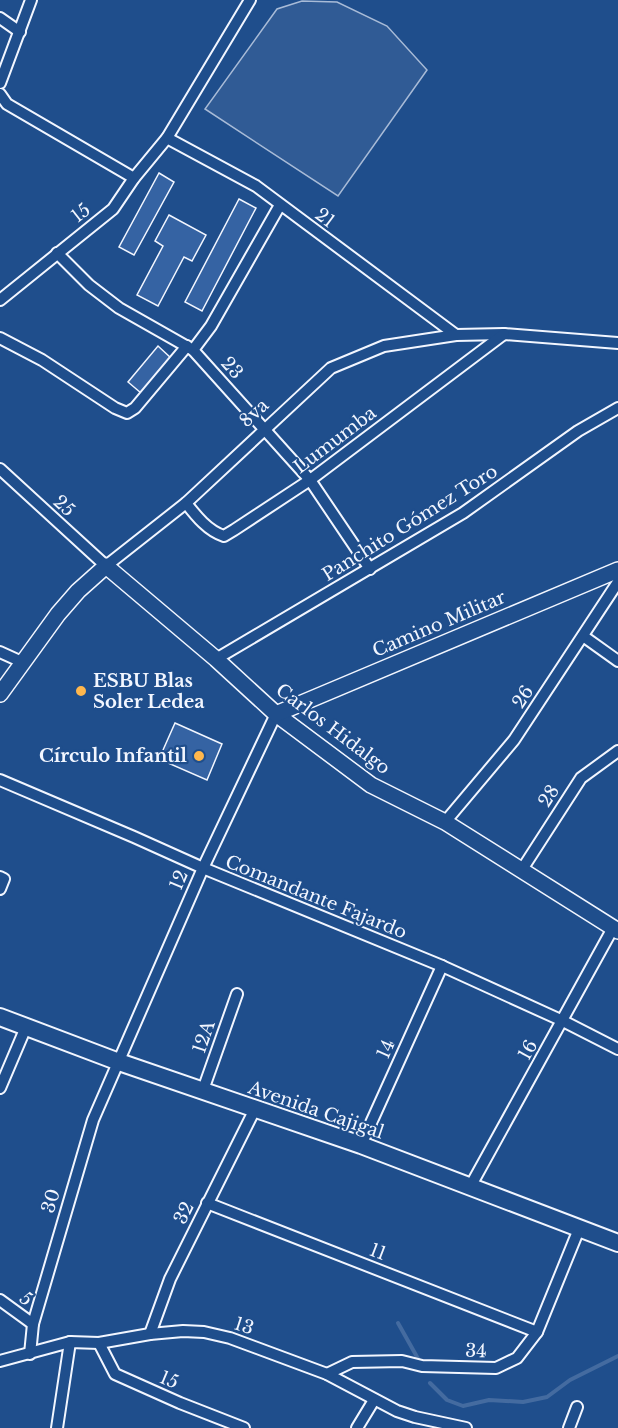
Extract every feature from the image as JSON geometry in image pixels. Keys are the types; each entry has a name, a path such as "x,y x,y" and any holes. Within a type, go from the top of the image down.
{"main road":[{"name":"Carlos Hidalgo","path":"106,566 216,659 276,714 371,784 445,822 615,930"},
{"name":"8va","path":"0,694 58,614 78,591 106,566"},
{"name":"Camino Militar","path":"276,714 618,570"},
{"name":"Avenida Cajigal","path":"0,1017 119,1062 361,1145 618,1243"}],"street":[{"path":"0,83 31,0"},
{"name":"15","path":"0,300 113,209 134,178 167,138 250,0"},
{"path":"0,18 20,32"},
{"path":"0,94 7,104 134,178"},
{"name":"21","path":"167,138 256,186 456,335"},
{"path":"0,338 42,360 115,408 127,413 135,408 210,326 280,205"},
{"name":"23","path":"57,253 89,285 119,308 190,348 310,480 370,569"},
{"name":"8va","path":"106,566 186,503 331,368 384,346 456,335 504,334 618,343"},
{"name":"Lumumba","path":"186,503 198,518 217,534 224,536 310,480 504,334"},
{"name":"Panchito Gómez Toro","path":"216,659 463,513 578,431 618,408"},
{"name":"25","path":"0,469 106,566"},
{"name":"26","path":"445,822 514,740 618,582"},
{"path":"583,636 618,661"},
{"path":"0,652 22,662"},
{"name":"12","path":"119,1062 203,868 276,714"},
{"name":"28","path":"521,871 581,777 618,751"},
{"name":"Comandante Fajardo","path":"0,780 203,868 442,966 563,1021 618,1049"},
{"path":"0,878 4,879 0,889"},
{"name":"16","path":"470,1187 615,930"},
{"name":"14","path":"361,1145 442,966"},
{"name":"12A","path":"203,1090 237,994"},
{"path":"0,1088 26,1028"},
{"name":"30","path":"30,1354 33,1324 93,1119 119,1062"},
{"name":"32","path":"150,1334 170,1279 255,1109"},
{"name":"11","path":"207,1203 537,1332"},
{"name":"34","path":"327,1374 352,1362 402,1361 422,1366 496,1368 517,1358 537,1332 579,1229"},
{"name":"5","path":"0,1300 33,1324"},
{"name":"13","path":"0,1361 69,1342 99,1343 150,1334 204,1332 230,1338 327,1374 397,1411 466,1428"},
{"path":"57,1428 69,1342"},
{"name":"15","path":"99,1343 115,1374 244,1428"},
{"path":"357,1428 374,1400"},
{"path":"569,1428 577,1407"}],"shaded area":[{"path":"302,1 337,2 387,26 427,70 338,196 205,109 277,9"}],"building":[{"path":"159,173 174,182 134,255 119,247"},
{"path":"239,199 256,208 202,311 185,302"},
{"path":"169,215 206,235 192,261 184,257 158,306 137,295 163,246 155,241"},
{"path":"158,346 171,358 141,393 128,382"},
{"path":"175,723 222,744 207,780 159,759"}],"waterway":[{"path":"398,1323 421,1364"},
{"path":"430,1383 447,1400 463,1406 489,1400 523,1402 547,1397 570,1380 618,1356"}],"place":[{"name":"ESBU Blas Soler Ledea","path":"81,691"},
{"name":"Círculo Infantil","path":"199,756"}]}
